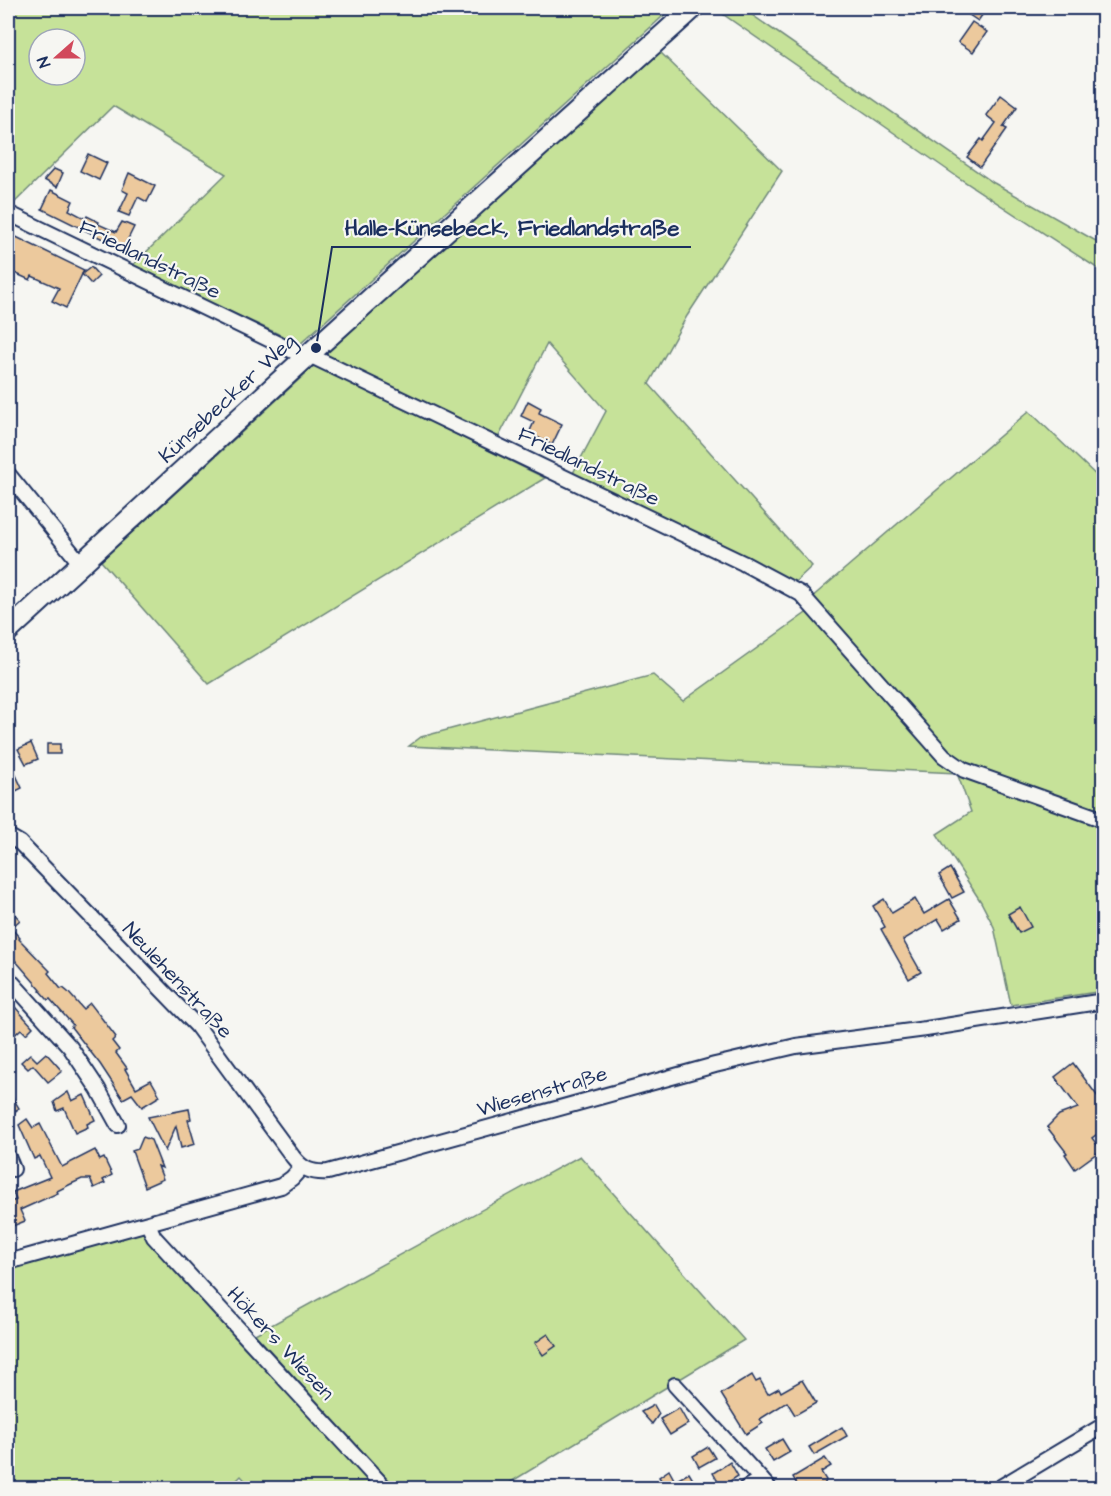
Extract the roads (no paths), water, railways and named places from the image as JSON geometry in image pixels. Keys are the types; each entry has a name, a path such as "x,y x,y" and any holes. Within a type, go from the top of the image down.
{"street":[{"name":"Künsebecker Weg","path":"8,631 693,8"},
{"name":"Friedlandstraße","path":"8,213 299,354 309,355 733,558 801,594 944,756 964,770 1104,820"},
{"path":"8,474 81,564"},
{"name":"Neulehenstraße","path":"8,836 20,843 197,1026 301,1168"},
{"path":"10,986 70,1047 98,1089 118,1125"},
{"name":"Wiesenstraße","path":"301,1168 314,1173 328,1172 715,1065 796,1046 1104,1001"},
{"path":"8,1262 281,1186 301,1168"},
{"name":"Hökers Wiesen","path":"148,1224 154,1237 385,1488"},
{"path":"675,1385 765,1484"},
{"path":"999,1488 1104,1425"},
{"path":"746,1488 765,1484"}],"place":[{"name":"Halle-Künsebeck, Friedlandstraße","path":"316,348"}]}
